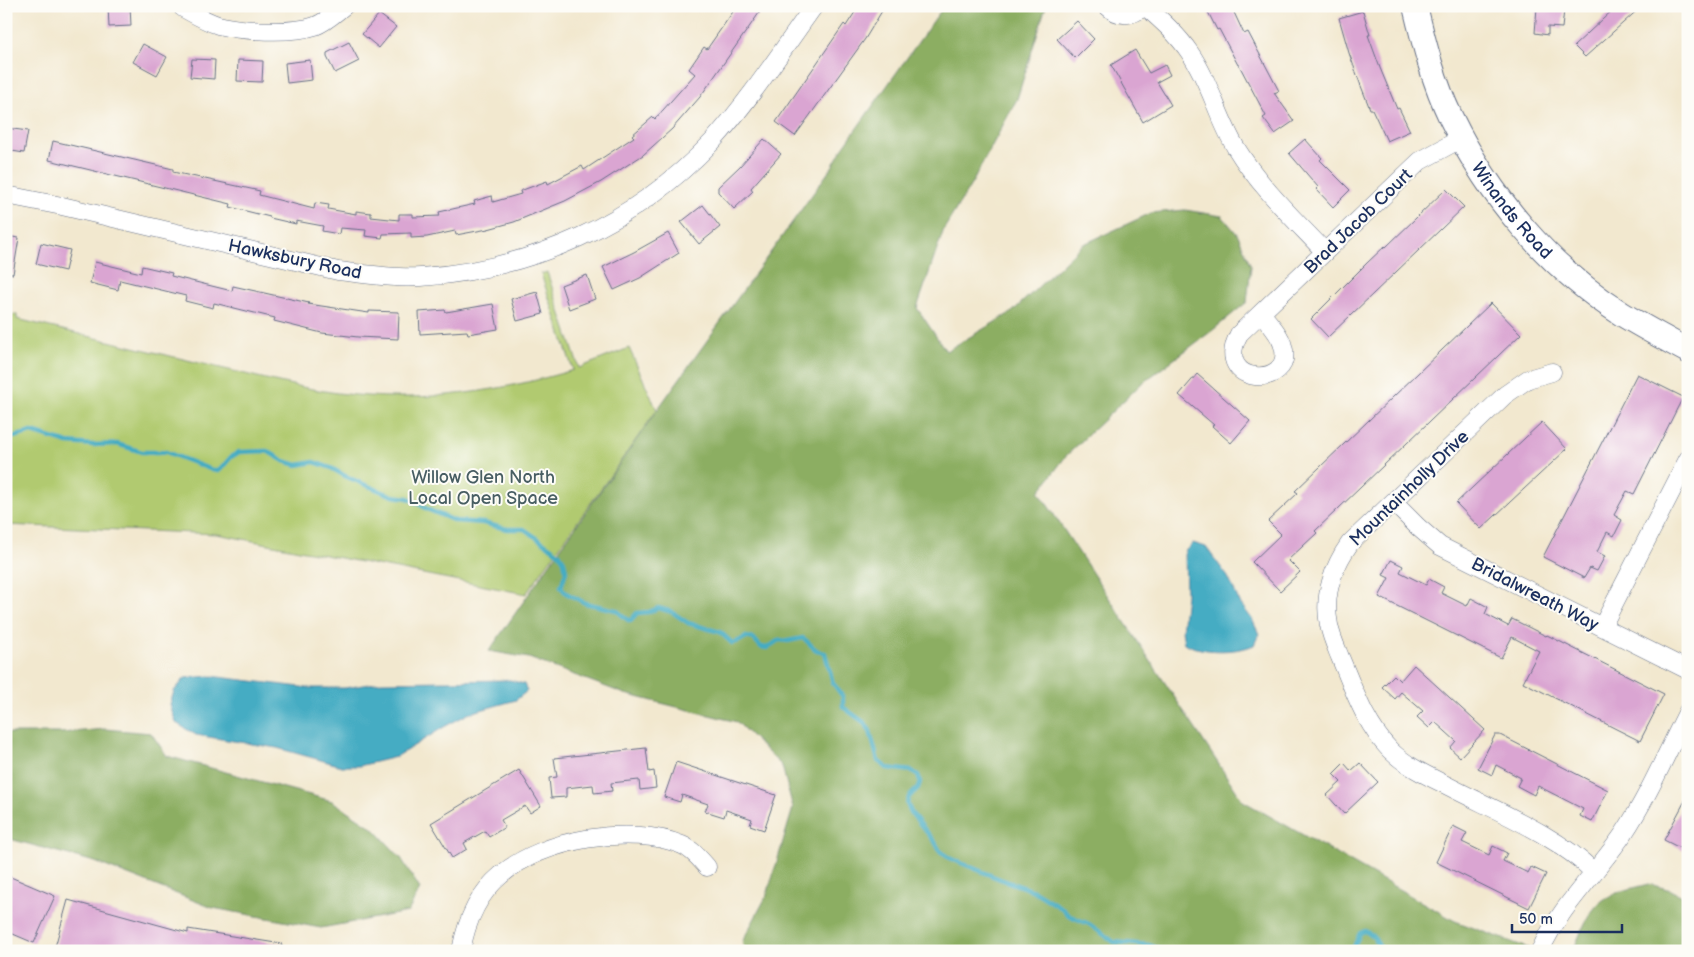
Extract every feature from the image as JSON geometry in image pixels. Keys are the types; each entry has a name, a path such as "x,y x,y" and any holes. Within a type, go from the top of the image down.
{"street":[{"path":"183,8 201,18 229,27 276,31 296,30 315,26 344,6"},
{"name":"Hawksbury Road","path":"6,195 62,206 338,271 379,276 419,277 460,273 498,266 546,251 609,223 644,201 680,172 711,142 744,105 814,6"},
{"path":"1107,6 1111,11 1128,15 1138,12 1145,6 1175,34 1190,53 1235,147 1250,170 1325,252"},
{"name":"Winands Road","path":"1415,6 1427,53 1451,117 1492,188 1516,220 1537,244 1567,272 1621,314 1688,351"},
{"name":"Brad Jacob Court","path":"1261,314 1420,161 1462,138"},
{"name":"Mountainholly Drive","path":"1552,372 1528,379 1504,395 1350,543 1334,570 1328,597 1329,627 1364,713 1376,734 1402,761 1555,841 1569,850 1594,872"},
{"path":"1602,627 1688,459"},
{"name":"Bridalwreath Way","path":"1393,502 1418,528 1440,546 1688,670"},
{"path":"1540,951 1554,923 1623,833 1638,809 1688,711"},
{"path":"461,951 471,914 486,891 500,875 518,862 541,851 563,844 604,837 645,837 666,840 684,846 707,867"}],"green space":[{"path":"944,6 1046,6 1017,99 972,183 944,229 917,308 946,351 1012,312 1082,245 1151,213 1185,210 1222,216 1238,235 1251,266 1247,302 1141,384 1066,456 1039,492 1243,801 1455,921 1536,951 745,951 742,942 767,895 793,808 782,766 737,722 625,694 529,658 489,651 657,410 832,167 842,149"},
{"name":"Willow Glen North Local Open Space","path":"547,272 579,368 629,348 657,410 526,594 217,534 6,525 6,313 17,315 17,319 302,387 338,393 383,397 438,396 520,384 573,370 541,274"},
{"path":"105,729 151,733 167,756 332,801 373,828 401,858 420,889 408,912 321,928 213,908 95,862 6,838 6,733 61,733"},
{"path":"1649,884 1671,890 1688,899 1688,951 1573,951 1582,930 1597,905 1619,892"}],"water":[{"path":"1193,543 1206,547 1228,577 1240,603 1252,619 1259,634 1254,645 1228,651 1218,651 1199,649 1184,643 1182,631 1186,595 1185,551"},
{"path":"210,676 309,688 345,688 381,682 510,680 524,684 527,691 516,700 470,713 396,757 359,766 342,766 277,748 196,735 176,723 170,705 174,691 185,678"}],"building":[{"path":"108,6 130,6 131,26 109,27"},
{"path":"737,6 764,6 700,97 672,129 643,155 601,182 565,201 514,222 488,229 456,235 455,231 427,237 411,238 411,233 383,234 382,238 365,236 366,230 340,228 339,234 322,231 323,226 296,221 296,224 270,218 230,207 231,204 49,160 53,141 173,169 173,172 260,191 259,195 314,209 315,203 329,205 328,209 356,214 356,211 371,213 371,217 399,220 399,214 413,214 413,217 440,216 439,212 475,204 474,201 492,196 493,202 521,194 520,191 547,181 548,184 582,166 584,170 634,137 632,135 653,117 655,119 695,74 689,69 704,47 707,49"},
{"path":"859,6 885,6 865,39 795,136 776,122 844,24 846,26"},
{"path":"1205,6 1231,6 1244,34 1248,32 1279,91 1274,93 1294,121 1275,134 1263,118 1266,116"},
{"path":"1617,6 1642,6 1585,57 1574,46"},
{"path":"1537,7 1564,10 1562,28 1548,27 1548,35 1535,33"},
{"path":"1363,11 1370,35 1368,35 1380,68 1397,109 1399,108 1410,131 1387,141 1372,109 1370,109 1361,86 1339,18"},
{"path":"379,14 396,27 379,48 362,34"},
{"path":"1077,21 1094,39 1075,58 1057,39"},
{"path":"349,42 359,61 335,73 327,53"},
{"path":"143,44 167,57 157,75 133,62"},
{"path":"1135,50 1149,73 1165,65 1170,75 1157,82 1171,105 1143,122 1111,65"},
{"path":"192,59 215,60 214,79 190,77"},
{"path":"238,60 263,61 262,82 237,81"},
{"path":"310,60 312,80 287,83 285,63"},
{"path":"6,128 28,131 24,153 6,150"},
{"path":"764,139 781,154 751,188 753,191 734,209 718,192 718,187"},
{"path":"1305,139 1322,158 1320,160 1350,190 1333,207 1316,189 1318,187 1289,153"},
{"path":"1446,189 1464,207 1328,337 1311,319"},
{"path":"703,205 720,227 699,244 681,222"},
{"path":"668,233 679,253 640,278 614,290 603,267"},
{"path":"6,236 19,238 13,274 6,273"},
{"path":"41,243 70,250 65,271 36,264"},
{"path":"95,262 141,273 142,266 172,273 171,276 232,291 233,286 308,304 369,313 369,311 399,312 398,339 322,333 274,321 275,318 214,303 213,308 185,301 186,296 120,280 118,290 90,283"},
{"path":"587,275 595,299 569,309 561,285"},
{"path":"537,292 543,314 517,321 511,299"},
{"path":"1491,303 1521,334 1315,531 1317,533 1288,560 1300,572 1280,591 1252,562 1281,534 1268,521 1298,493 1295,491"},
{"path":"493,304 498,329 468,334 467,331 420,334 419,312 445,310 446,312"},
{"path":"1197,374 1250,421 1231,443 1212,426 1214,425 1179,395"},
{"path":"1637,374 1683,397 1634,494 1627,491 1614,515 1622,520 1614,536 1607,532 1597,552 1605,556 1597,571 1590,568 1584,578 1543,557"},
{"path":"1542,422 1567,449 1481,529 1456,503"},
{"path":"1391,560 1403,566 1400,572 1426,585 1429,579 1444,587 1441,593 1467,606 1471,598 1488,607 1485,614 1508,626 1512,619 1664,694 1640,741 1523,682 1539,651 1512,637 1501,658 1379,597 1389,578 1383,575"},
{"path":"1414,665 1485,730 1460,757 1450,748 1456,741 1435,722 1429,728 1417,717 1423,711 1401,692 1395,699 1382,687 1394,675 1400,681"},
{"path":"1495,735 1500,735 1608,790 1592,822 1580,816 1583,809 1538,786 1534,795 1517,786 1521,778 1496,765 1492,775 1478,768"},
{"path":"646,748 649,772 654,771 656,788 640,790 639,780 611,783 612,791 594,793 593,785 566,788 566,797 551,798 549,778 557,777 554,758"},
{"path":"676,762 776,795 764,830 750,825 752,819 726,810 724,817 705,811 708,804 682,795 680,802 664,797"},
{"path":"1344,763 1351,771 1360,763 1378,782 1344,814 1327,795 1341,782 1333,774"},
{"path":"519,770 541,806 530,813 525,806 501,820 505,827 489,837 485,831 464,843 467,849 452,858 431,823"},
{"path":"1688,795 1688,852 1664,840"},
{"path":"1453,826 1467,833 1462,842 1489,855 1493,846 1507,853 1503,861 1528,873 1531,867 1546,874 1529,908 1436,862"},
{"path":"6,875 55,896 34,943 6,931"},
{"path":"68,900 188,933 188,929 282,944 281,951 67,951 55,947"}],"waterway":[{"path":"6,439 32,432 68,443 117,444 142,452 166,452 212,470 220,470 231,457 239,452 267,451 284,461 297,465 314,462 393,496 408,498 429,510 455,521 483,523 507,529 524,529 559,553 564,561 566,571 561,587 566,593 585,603 616,610 628,620 631,620 637,613 649,612 658,608 672,612 688,623 720,632 732,643 746,637 754,639 761,647 767,648 779,640 788,641 803,638 816,649 825,653 833,683 843,697 843,707 865,723 870,731 878,761 887,768 912,771 918,775 920,782 918,788 909,797 907,804 912,814 940,851 949,858 1034,891 1063,909 1068,915 1089,924 1114,942 1149,945 1165,951"},
{"path":"1348,951 1354,947 1360,933 1365,931 1373,936 1382,951"}]}
